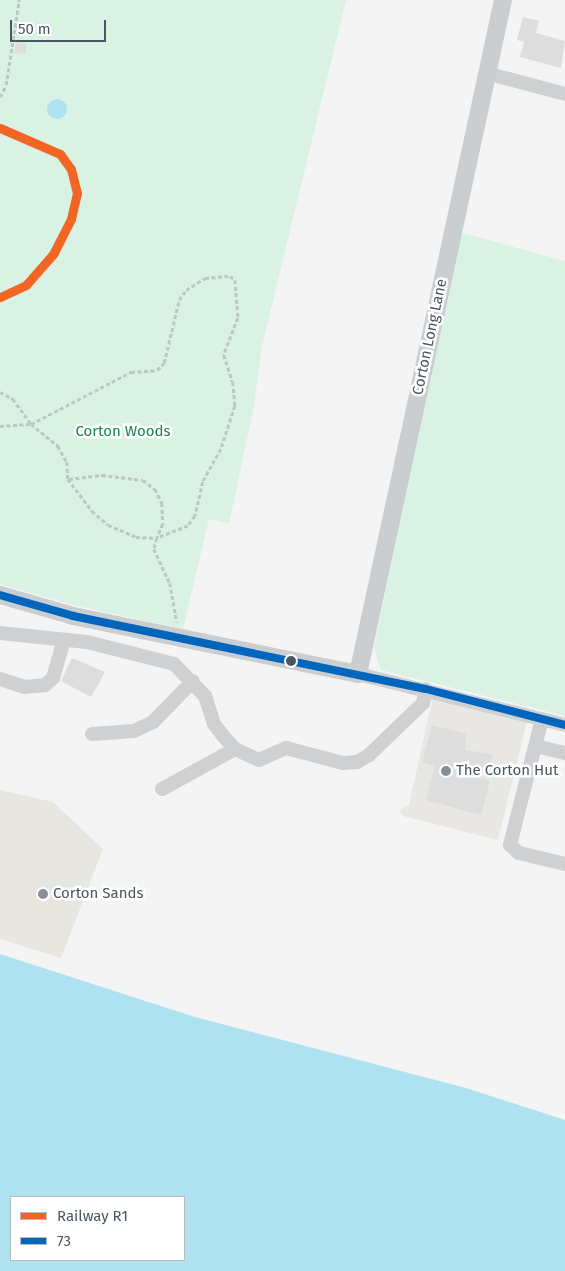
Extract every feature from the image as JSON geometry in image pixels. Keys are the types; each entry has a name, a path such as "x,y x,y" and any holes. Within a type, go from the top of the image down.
{"main road":[{"name":"Corton Long Lane","path":"358,674 502,3"},
{"path":"0,595 73,616 183,640 358,674"}],"street":[{"path":"486,73 565,94"},
{"path":"0,633 64,642 87,642 174,664 193,681 204,696 214,724 235,749 259,760 286,748 343,763 356,762 369,755 423,703 426,689"},
{"path":"0,679 29,688 45,685 53,678 64,642"},
{"path":"358,674 426,689 565,725"},
{"path":"92,734 134,730 153,722 193,681"},
{"path":"542,719 510,845 519,853 565,864"},
{"path":"536,746 565,752"},
{"path":"162,789 235,749"}],"path":[{"path":"0,97 6,85 19,0"},
{"path":"0,392 13,399 31,424 58,446 67,462 68,479 108,525 136,537 157,538 188,526 195,516 202,482 221,449 235,406 233,382 224,355 238,318 235,280 230,276 205,278 186,290 179,300 164,363 157,370 131,372 31,424 0,426"},
{"path":"68,479 119,476 143,480 156,489 162,503 163,524 154,549 170,584 183,640"}],"shaded area":[{"path":"433,697 527,721 498,840 403,816 400,810 409,805"}],"green space":[{"name":"Corton Woods","path":"0,0 346,0 262,346 254,406 229,524 209,519 183,629 77,606 0,584"},
{"path":"459,232 565,261 565,716 381,670 374,648"}],"sand":[{"name":"Corton Sands","path":"0,790 53,802 103,849 61,958 0,939"}],"water":[{"path":"57,99 64,102 67,109 64,116 57,119 50,116 47,109 50,102"},
{"path":"0,954 195,1017 466,1088 565,1120 565,1271 0,1271"}],"building":[{"path":"523,17 539,21 536,33 565,41 561,68 520,57 524,42 517,40"},
{"path":"16,42 26,43 26,54 15,53"},
{"path":"72,658 105,672 91,697 61,681"},
{"name":"The Corton Hut","path":"432,725 466,734 465,750 493,754 491,762 469,775 490,781 481,815 426,800 435,766 422,763"}],"rail line":[{"name":"R1","path":"0,128 60,154 71,169 77,193 71,219 54,253 26,285 0,297"}],"transit line":[{"name":"73","path":"0,595 73,616 426,689 565,725"}],"place":[{"name":"The Corton Hut","path":"446,771"},
{"name":"Corton Sands","path":"43,894"}]}
